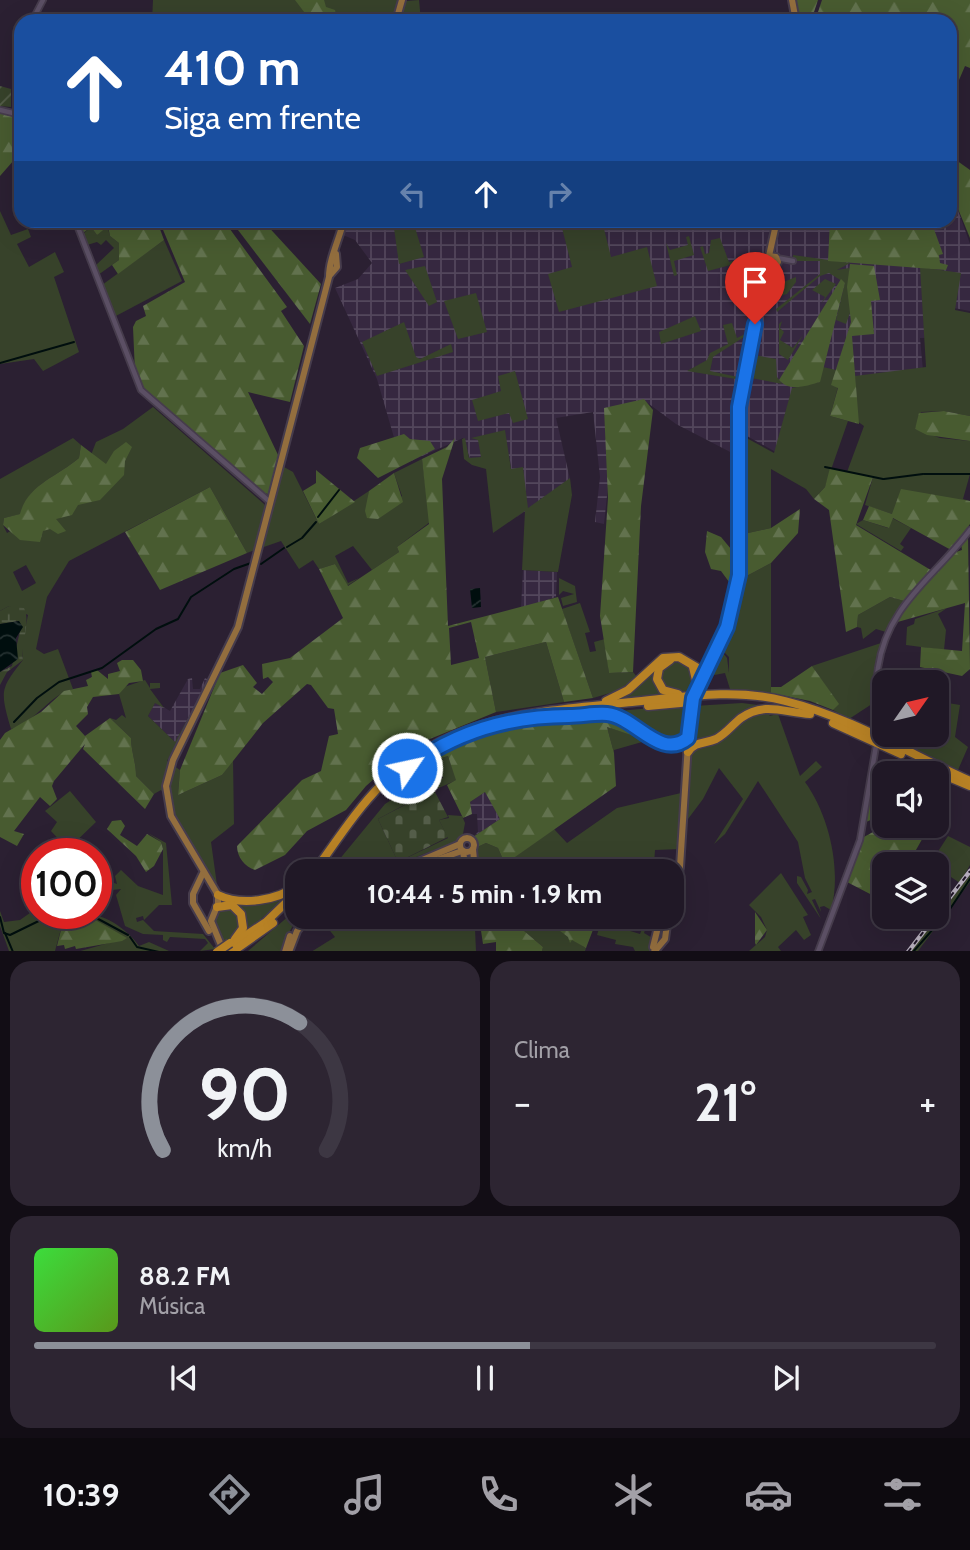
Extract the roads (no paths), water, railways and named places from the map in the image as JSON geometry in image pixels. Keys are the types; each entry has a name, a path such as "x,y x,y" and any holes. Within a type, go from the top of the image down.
{"highway":[{"path":"569,708 620,695 663,658 675,656 698,668"},
{"path":"698,668 678,660 668,661 658,671 658,683 670,693 761,696 803,706 970,780"},
{"path":"695,684 698,668 706,660"},
{"path":"322,859 382,783 433,745 495,719 569,708 712,695"},
{"path":"331,859 374,800 398,776 426,755 485,727 560,715 721,699 767,702 810,714 970,786"},
{"path":"560,715 616,716 632,722 656,741 674,745 686,754 698,743 719,737 743,717 761,709 778,708 810,714"},
{"path":"674,745 686,738 698,743"},
{"path":"218,895 229,899 266,899 285,891"},
{"path":"226,950 266,922 285,904"},
{"path":"215,910 232,905 242,917 241,932 226,950"},
{"path":"226,950 268,927 285,911"}],"main road":[{"path":"226,950 213,929 218,895 209,885 172,820 167,801 167,777 237,632 342,228"},
{"path":"766,281 775,261 777,228"},
{"path":"706,660 716,645 736,595 739,575 739,407 767,266 775,261"},
{"path":"698,668 716,645"},
{"path":"680,859 686,738 695,684"},
{"path":"464,859 464,839 469,839 473,859"},
{"path":"432,859 462,849 472,849"},
{"path":"437,859 462,849"},
{"path":"203,871 199,886 193,894 193,903 226,950"},
{"path":"199,886 209,885"},
{"path":"201,914 215,910"},
{"path":"287,951 294,929"},
{"path":"287,951 299,929"},
{"path":"657,942 664,940 666,929"},
{"path":"657,942 654,936 657,931 665,934"},
{"path":"653,951 657,942"}],"street":[{"path":"78,228 141,390 271,502"},
{"path":"878,670 890,624 901,606 943,563 970,530"},
{"path":"818,951 861,837 876,747"}],"water":[{"path":"480,588 481,607 472,608 470,589"},
{"path":"19,621 23,627 16,638 18,659 0,672 0,624"}],"waterway":[{"path":"0,363 74,342"},
{"path":"825,467 883,479"},
{"path":"884,479 923,474"},
{"path":"924,474 970,474"},
{"path":"318,517 339,490"},
{"path":"287,547 302,538 316,522"},
{"path":"261,564 284,548"},
{"path":"14,722 37,698 59,682 102,668 156,629 178,619 191,597 234,569 251,563"},
{"path":"914,951 948,912 970,879"},
{"path":"0,917 4,933 10,935 22,929"},
{"path":"112,926 128,935"},
{"path":"5,933 13,951"},
{"path":"130,937 137,947 155,951"}],"railway":[{"path":"909,951 970,871"}]}
